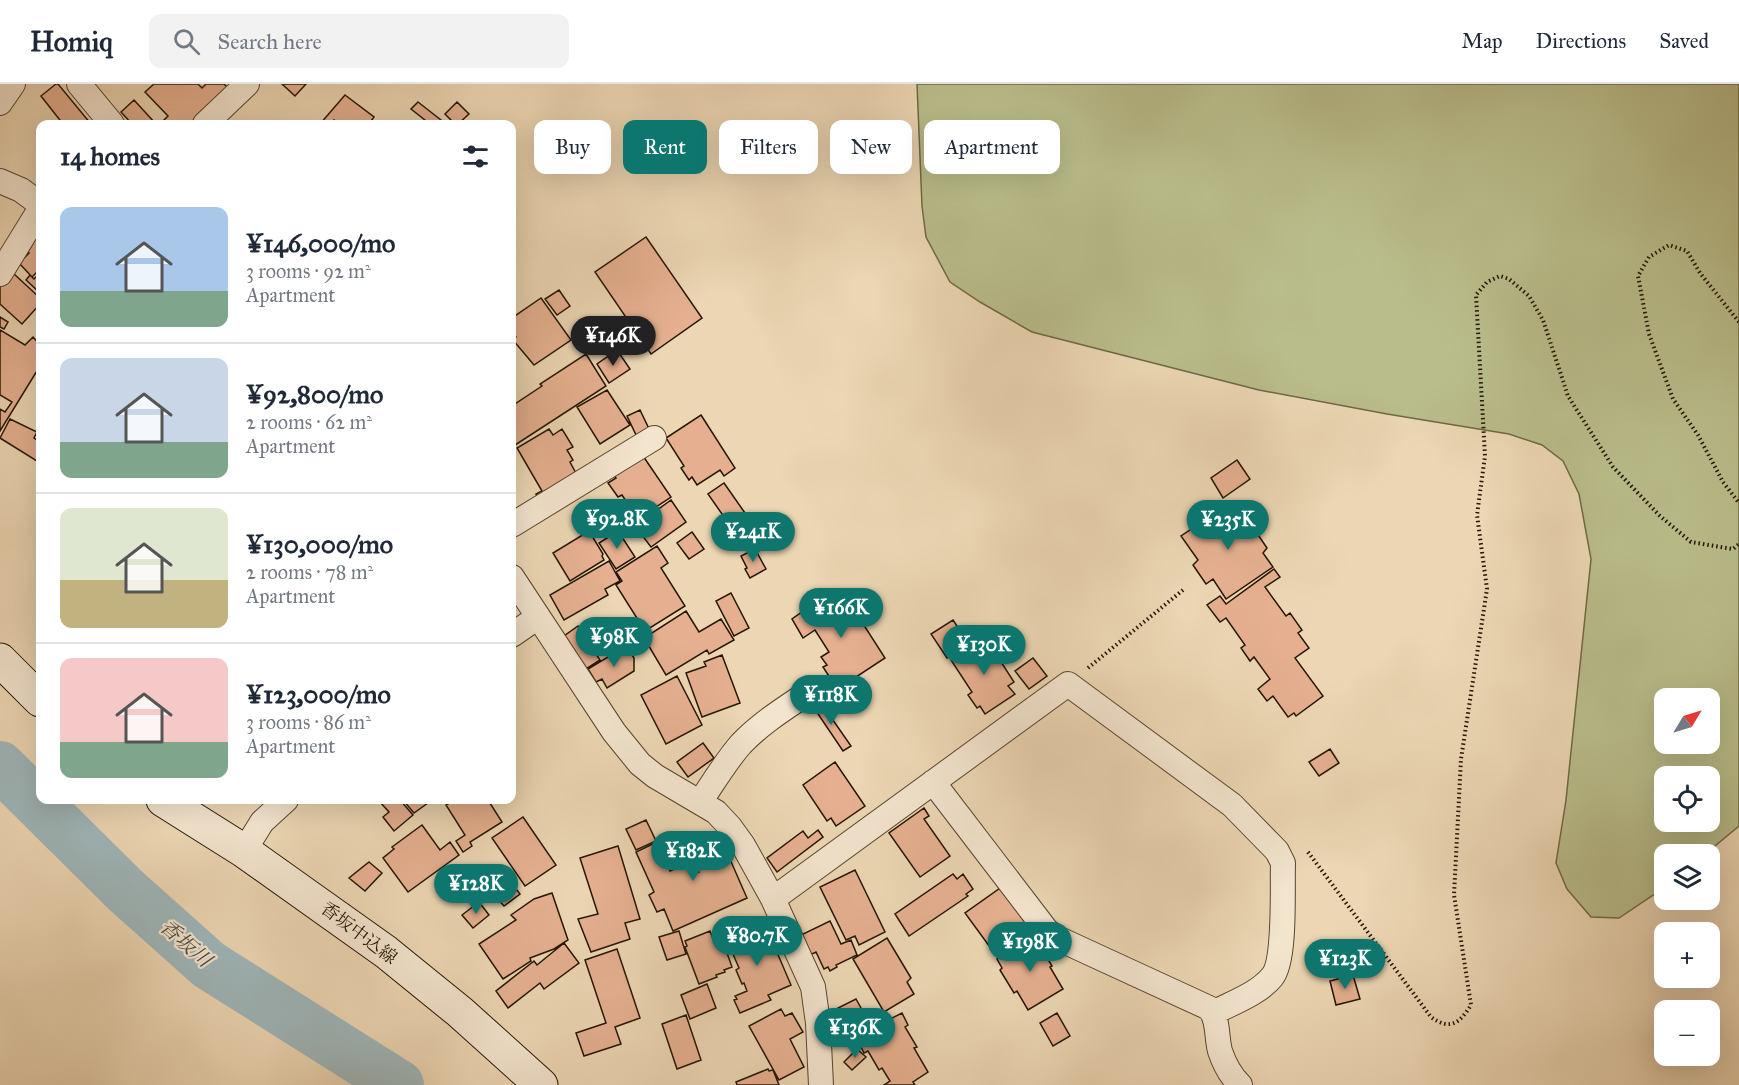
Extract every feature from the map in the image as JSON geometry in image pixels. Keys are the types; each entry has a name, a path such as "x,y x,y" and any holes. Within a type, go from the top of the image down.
{"main road":[{"path":"0,660 36,696"},
{"name":"香坂中込線","path":"170,804 244,851 386,952 460,1012 542,1085"}],"street":[{"path":"0,103 13,84"},
{"path":"79,84 109,120"},
{"path":"209,120 247,84"},
{"path":"0,181 21,190 36,201"},
{"path":"0,274 36,216"},
{"path":"516,523 654,438"},
{"path":"516,583 614,732 640,764 655,776 716,812 730,827 773,899 813,987 818,1023 820,1085"},
{"path":"516,632 538,617"},
{"path":"773,899 1068,684 1232,805 1277,851 1283,863 1281,955 1274,976 1257,989 1213,1013"},
{"path":"700,802 740,746 754,731 812,690"},
{"path":"933,782 1047,931 1202,1005 1213,1013 1216,1019 1220,1051 1232,1077 1240,1085"},
{"path":"244,851 262,822 282,804"}],"path":[{"path":"1739,322 1700,273 1687,251 1669,245 1649,257 1638,276 1649,334 1673,399 1698,435 1723,482 1739,503"},
{"path":"1277,851 1293,840 1302,844 1431,1017 1441,1024 1451,1025 1463,1018 1471,1005 1454,895 1461,759 1487,589 1477,515 1485,456 1476,295 1487,282 1500,276 1509,279 1529,296 1543,320 1568,396 1613,467 1660,516 1691,542 1733,549 1739,544"},
{"path":"1104,656 1183,590"}],"green space":[{"path":"917,84 1739,84 1739,826 1717,844 1654,844 1654,894 1619,918 1591,917 1567,889 1556,863 1566,800 1591,559 1579,494 1563,461 1542,445 1509,434 1259,390 1032,332 950,282 926,237 922,206"}],"building":[{"path":"58,84 88,120 60,120 41,96"},
{"path":"154,84 198,84 202,88 206,84 224,84 229,89 196,120 164,120 168,116 145,92"},
{"path":"282,84 306,84 295,96"},
{"path":"345,95 374,117 372,120 323,120"},
{"path":"134,100 152,120 128,120 121,112"},
{"path":"418,102 441,120 425,120 411,109"},
{"path":"457,102 469,114 462,120 451,120 445,114"},
{"path":"36,236 36,273 32,277 19,263 29,253 24,247"},
{"path":"646,237 702,318 651,354 595,272"},
{"path":"13,273 36,294 36,308 22,324 0,304 0,287"},
{"path":"30,275 34,279 36,277 36,289 26,280"},
{"path":"559,290 570,306 557,315 545,299"},
{"path":"541,298 571,340 534,365 516,344 516,315"},
{"path":"0,317 8,322 4,329 0,327"},
{"path":"0,330 25,345 33,337 36,340 36,372 0,431 0,409 5,412 12,402 0,395"},
{"path":"617,350 630,369 609,383 597,364"},
{"path":"586,354 606,386 516,444 516,403 542,386 540,384"},
{"path":"607,390 630,425 600,444 577,407"},
{"path":"640,410 651,433 638,439 627,416"},
{"path":"701,415 735,468 724,476 720,470 697,485 692,477 689,480 681,468 684,466 666,438"},
{"path":"10,419 36,432 34,438 36,439 36,460 0,438"},
{"path":"549,429 553,435 562,429 573,447 567,450 578,477 539,500 536,494 542,491 517,448"},
{"path":"641,453 671,497 638,519 622,495 618,497 608,483 616,478 612,472"},
{"path":"1237,460 1250,479 1223,498 1211,478"},
{"path":"724,483 759,533 743,544 708,494"},
{"path":"671,500 686,522 651,547 635,526"},
{"path":"1229,504 1240,520 1246,517 1267,548 1263,553 1273,567 1226,599 1213,579 1206,584 1193,565 1198,560 1181,536"},
{"path":"589,531 603,554 604,560 570,581 553,553"},
{"path":"618,531 635,557 616,569 599,543"},
{"path":"692,532 704,549 689,559 677,543"},
{"path":"657,546 668,563 661,568 685,606 645,631 616,585 622,581 616,572"},
{"path":"755,549 766,569 750,578 741,556"},
{"path":"609,561 620,581 605,589 608,595 564,620 550,595"},
{"path":"1274,569 1280,577 1265,587 1286,616 1290,613 1302,630 1298,633 1309,648 1295,658 1323,696 1296,716 1294,713 1288,717 1273,696 1267,701 1258,689 1270,679 1254,657 1250,661 1241,648 1245,645 1226,618 1220,622 1207,605 1220,596 1226,604"},
{"path":"842,591 885,658 841,687 840,685 836,687 823,667 827,665 821,657 829,652 815,630 803,638 792,619 809,607 811,610"},
{"path":"731,593 749,628 734,636 716,601"},
{"path":"686,611 699,632 721,619 734,640 709,654 707,650 666,675 644,638"},
{"path":"953,620 969,644 947,658 931,634"},
{"path":"578,626 600,660 586,669 564,636"},
{"path":"985,637 1014,682 1008,686 1015,694 985,714 980,706 977,708 968,695 972,692 951,660"},
{"path":"626,646 634,658 634,671 607,688 602,679 596,682 588,669"},
{"path":"722,655 740,703 702,717 686,673 706,666 704,662"},
{"path":"1033,658 1047,676 1029,689 1015,671"},
{"path":"677,676 702,725 666,744 641,695"},
{"path":"819,700 851,746 843,751 812,705"},
{"path":"703,743 714,758 688,777 677,762"},
{"path":"1330,749 1339,763 1319,776 1309,762"},
{"path":"835,762 865,806 836,826 831,818 827,821 803,785"},
{"path":"382,804 403,804 413,815 394,831 383,817 389,812"},
{"path":"406,804 426,804 414,813"},
{"path":"491,804 502,822 470,842 472,846 463,852 456,841 465,835 446,805"},
{"path":"924,808 929,816 924,819 950,856 920,877 889,833"},
{"path":"523,817 556,865 525,886 492,838"},
{"path":"646,820 656,841 636,850 626,829"},
{"path":"422,825 440,850 450,842 459,855 408,892 383,858 394,849 392,847"},
{"path":"818,830 823,837 777,872 767,858 803,831 808,838"},
{"path":"718,832 747,898 673,931 664,909 657,912 649,895 654,892 636,852 657,842 670,871 690,862 695,873 699,872 687,846"},
{"path":"618,846 640,919 625,923 630,939 591,952 578,919 598,914 580,858"},
{"path":"369,862 382,873 365,891 349,878"},
{"path":"855,870 885,932 859,945 855,936 846,940 820,887"},
{"path":"953,874 957,879 963,874 973,889 966,894 968,896 909,936 895,914"},
{"path":"511,882 520,894 504,906 495,896"},
{"path":"1003,886 1033,927 995,954 965,913"},
{"path":"552,893 568,940 554,949 530,958 531,961 503,979 479,944 516,920 511,915 534,899"},
{"path":"479,902 489,915 473,928 462,915"},
{"path":"830,921 841,944 851,940 857,955 836,965 837,967 830,971 828,967 824,969 816,952 810,955 801,935"},
{"path":"764,922 791,985 768,995 771,1000 740,1013 734,1000 737,999 735,996 747,991 736,970 739,968 726,938"},
{"path":"679,931 686,954 667,960 659,937"},
{"path":"710,931 713,939 721,936 732,967 716,975 717,977 699,984 685,947 687,946 685,941"},
{"path":"1034,936 1063,989 1028,1010 1017,991 1014,993 1000,970 1002,968 997,959"},
{"path":"887,938 911,978 907,982 914,994 884,1012 853,959"},
{"path":"564,943 579,963 544,989 540,983 508,1008 496,991 534,961 537,965"},
{"path":"617,949 640,1018 615,1027 621,1044 584,1056 576,1033 606,1023 585,960"},
{"path":"1353,975 1360,999 1336,1005 1330,981"},
{"path":"707,984 716,1008 690,1019 681,995"},
{"path":"856,999 871,1026 843,1041 828,1013"},
{"path":"781,1009 785,1016 792,1013 803,1032 790,1039 804,1067 779,1080 749,1026"},
{"path":"902,1013 908,1025 905,1027 917,1047 914,1048 928,1072 913,1082 915,1085 884,1085 890,1081 882,1068 879,1070 868,1051 864,1053 860,1045 854,1049 849,1040"},
{"path":"1057,1013 1070,1036 1053,1046 1040,1023"},
{"path":"686,1015 701,1060 677,1069 662,1024"},
{"path":"857,1049 866,1057 852,1070 844,1062"},
{"path":"768,1069 773,1070 779,1085 737,1085 736,1082"}],"waterway":[{"name":"香坂川","path":"0,766 36,802"},
{"name":"香坂川","path":"38,804 125,890 209,965 399,1085"}]}
